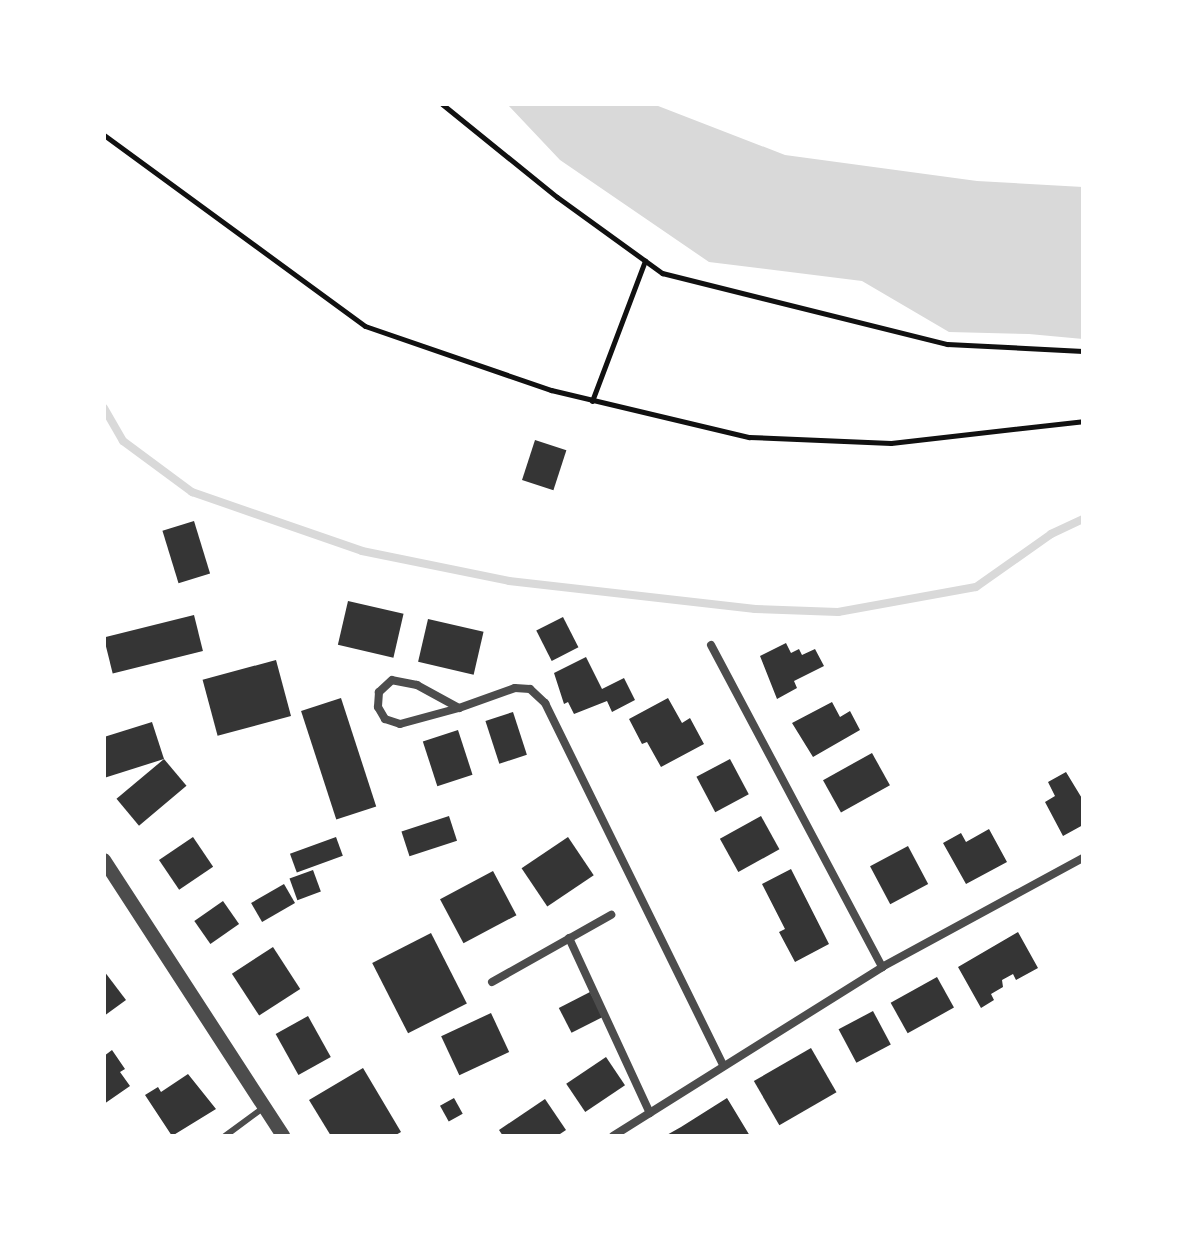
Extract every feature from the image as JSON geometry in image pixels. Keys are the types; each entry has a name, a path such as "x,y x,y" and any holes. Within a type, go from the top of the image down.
{"street":[{"path":"711,645 882,967"},
{"path":"459,708 417,685 392,680 379,692 378,707 385,719 400,724 459,708 515,688 530,689 545,703 723,1064"},
{"path":"613,1136 723,1064 882,967 1083,858"},
{"path":"105,864 283,1136"},
{"path":"492,982 611,915"},
{"path":"569,938 650,1113"}],"lane":[{"path":"225,1136 263,1108"}],"path":[{"path":"442,104 557,197 662,273 947,344 1083,351"},
{"path":"104,135 365,326 551,390 749,437 875,443 1083,421"},
{"path":"592,401 645,261"}],"shaded area":[{"path":"507,104 653,104 785,155 977,181 1083,187 1083,339 949,332 862,281 709,262 560,160"}],"building":[{"path":"535,440 566,450 553,490 522,480"},
{"path":"194,521 210,574 179,583 162,531"},
{"path":"348,601 404,614 393,658 338,645"},
{"path":"194,615 203,651 113,673 104,637"},
{"path":"563,617 578,647 552,661 536,631"},
{"path":"428,619 484,632 474,675 418,662"},
{"path":"786,643 791,653 799,649 802,655 815,649 824,666 794,681 797,688 777,699 760,656"},
{"path":"586,657 602,689 624,678 635,700 612,712 607,701 574,714 568,702 564,704 554,673"},
{"path":"276,660 291,716 218,736 203,680"},
{"path":"341,698 376,806 336,819 301,711"},
{"path":"668,698 682,723 690,718 704,744 661,767 647,742 642,744 629,719"},
{"path":"832,702 840,717 850,711 860,730 813,757 792,723"},
{"path":"513,712 527,755 499,764 485,721"},
{"path":"152,722 164,759 104,778 104,737"},
{"path":"458,730 473,775 437,786 423,741"},
{"path":"872,753 890,785 841,813 823,780"},
{"path":"164,759 186,786 139,826 117,799"},
{"path":"730,759 749,794 715,812 696,777"},
{"path":"1066,772 1083,800 1083,825 1063,836 1045,802 1055,796 1048,782"},
{"path":"449,816 457,841 409,856 401,831"},
{"path":"761,816 779,849 738,872 720,839"},
{"path":"989,829 1007,862 966,884 943,843 961,833 966,842"},
{"path":"193,837 213,867 179,890 159,860"},
{"path":"336,837 343,856 297,873 290,854"},
{"path":"568,837 594,875 547,906 522,868"},
{"path":"908,846 928,884 890,904 870,866"},
{"path":"791,869 829,944 795,962 779,932 785,929 762,884"},
{"path":"313,870 321,892 297,900 290,879"},
{"path":"493,871 516,915 463,943 440,899"},
{"path":"284,884 295,903 262,922 251,903"},
{"path":"223,901 239,924 210,944 194,921"},
{"path":"1018,932 1038,968 1016,980 1013,974 1002,980 1003,987 991,994 994,1000 981,1008 958,967"},
{"path":"431,933 467,1003 408,1033 372,963"},
{"path":"273,947 300,989 259,1016 232,974"},
{"path":"104,971 126,1000 104,1016"},
{"path":"937,977 954,1008 908,1033 891,1003"},
{"path":"590,992 603,1017 572,1033 559,1008"},
{"path":"873,1011 891,1045 856,1063 839,1029"},
{"path":"491,1013 509,1052 459,1075 441,1036"},
{"path":"308,1016 331,1057 298,1075 276,1034"},
{"path":"811,1048 836,1092 779,1125 754,1081"},
{"path":"112,1050 125,1069 120,1072 130,1086 104,1104 104,1056"},
{"path":"606,1057 625,1085 585,1112 566,1084"},
{"path":"363,1068 401,1132 394,1136 331,1136 309,1100"},
{"path":"188,1074 216,1109 172,1136 145,1095 158,1087 161,1092"},
{"path":"454,1098 463,1114 449,1122 440,1106"},
{"path":"727,1098 750,1136 665,1136 681,1127"},
{"path":"545,1099 566,1130 557,1136 503,1136 499,1130"}],"waterway":[{"path":"104,408 123,441 192,492 362,551 509,581 755,609 838,612 976,587 1051,534 1083,519"}]}
